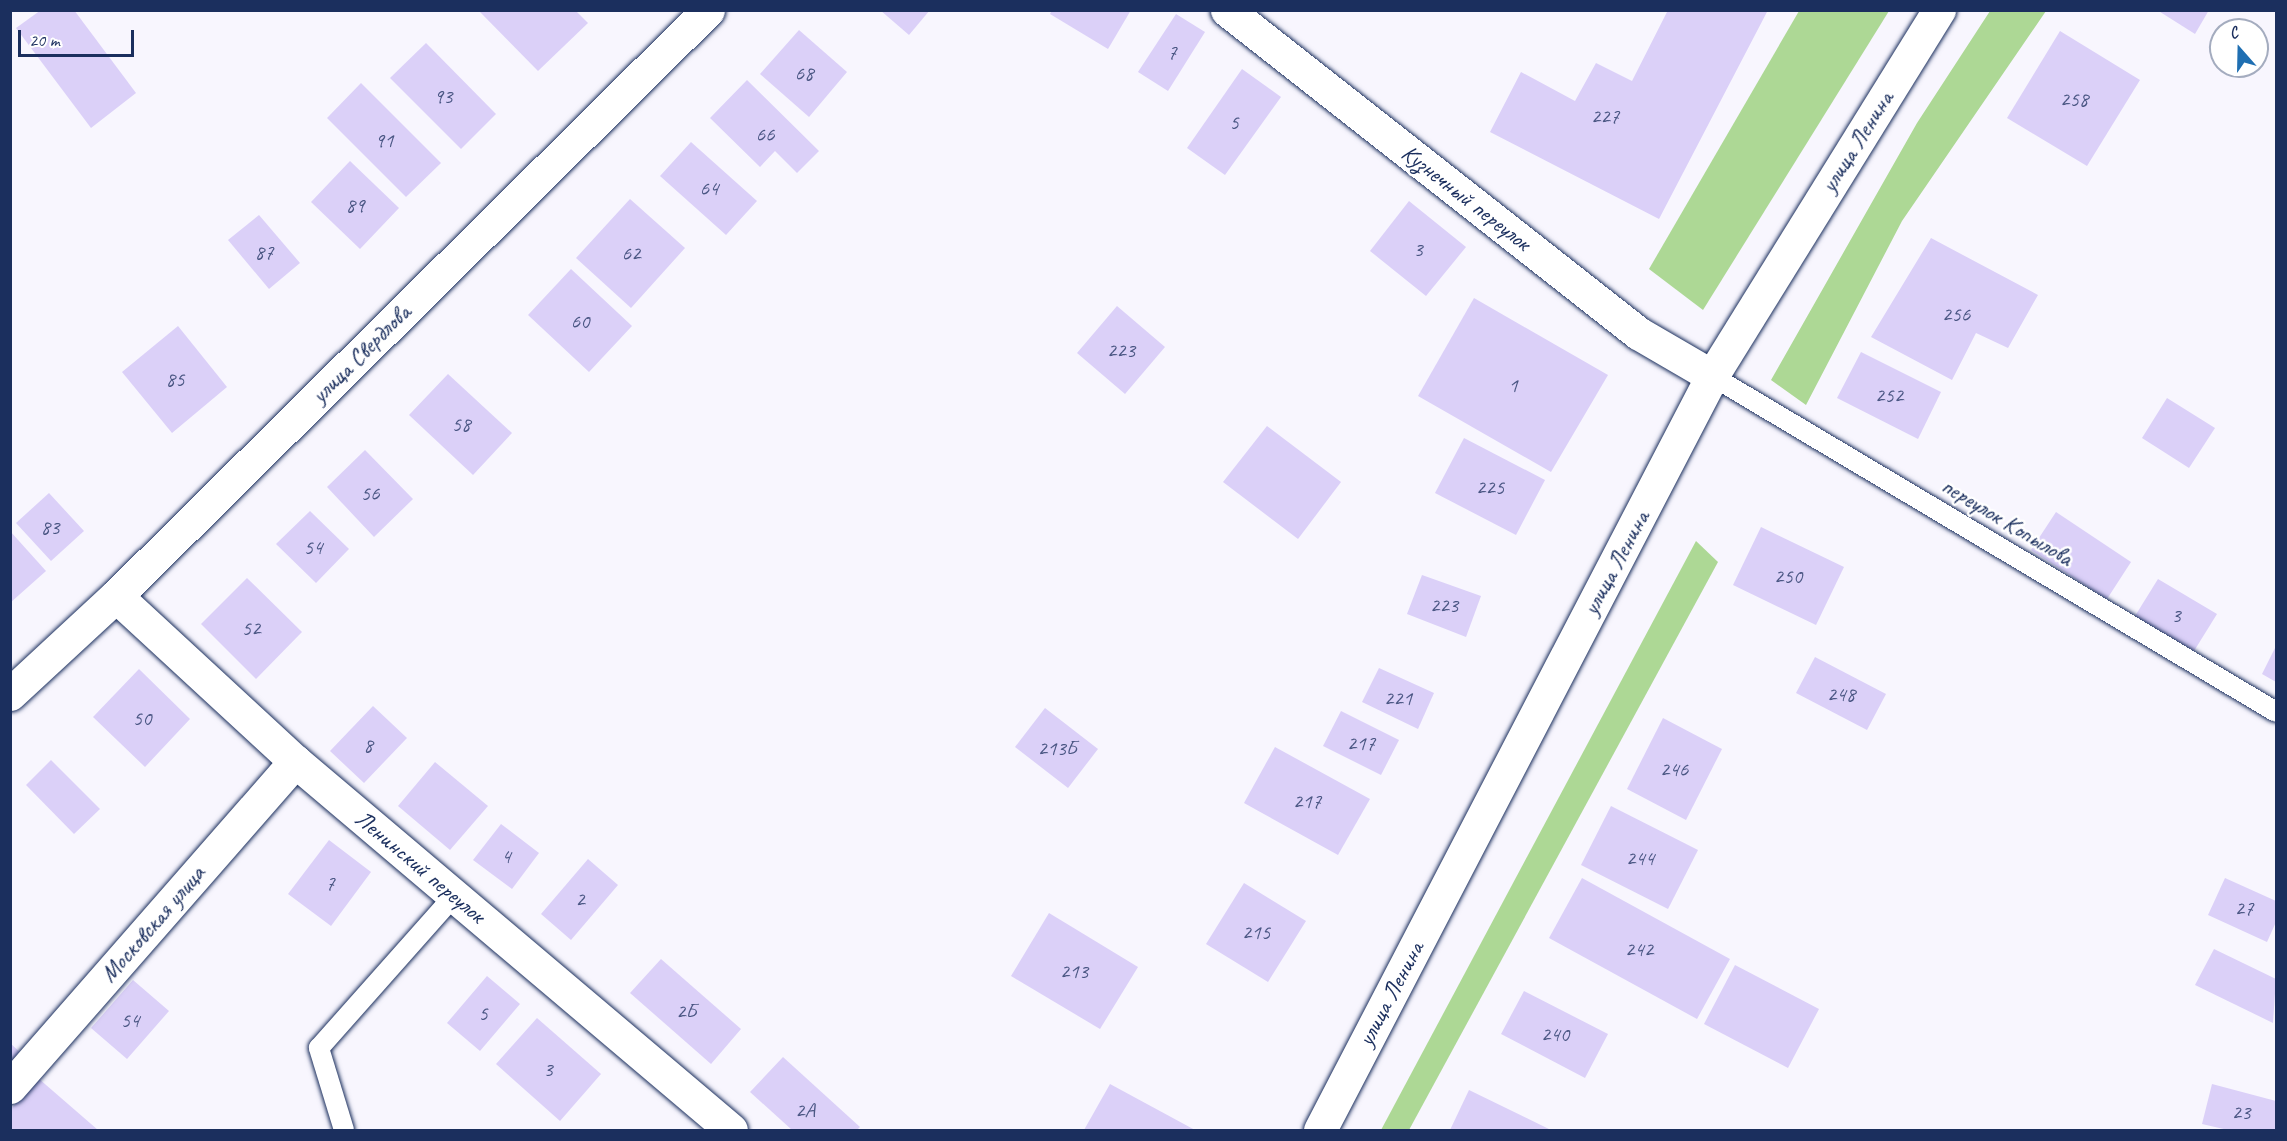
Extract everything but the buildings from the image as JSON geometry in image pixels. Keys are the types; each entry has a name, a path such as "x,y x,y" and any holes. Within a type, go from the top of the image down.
{"street":[{"name":"улица Свердлова","path":"10,694 116,596 708,10"},
{"name":"Кузнечный переулок","path":"1227,10 1638,333 1712,376"},
{"name":"улица Ленина","path":"1320,1131 1712,376 1939,10"},
{"name":"Ленинский переулок","path":"116,596 295,761 731,1131"},
{"name":"Московская улица","path":"10,1087 295,761"}],"lane":[{"name":"переулок Копылова","path":"1712,376 2277,712"},
{"path":"344,1131 319,1048 454,896"}],"green space":[{"path":"1799,11 1889,11 1703,310 1649,269"},
{"path":"1990,11 2046,11 1902,221 1806,405 1771,380 1917,123"},
{"path":"1696,541 1718,562 1409,1130 1381,1130"}]}
